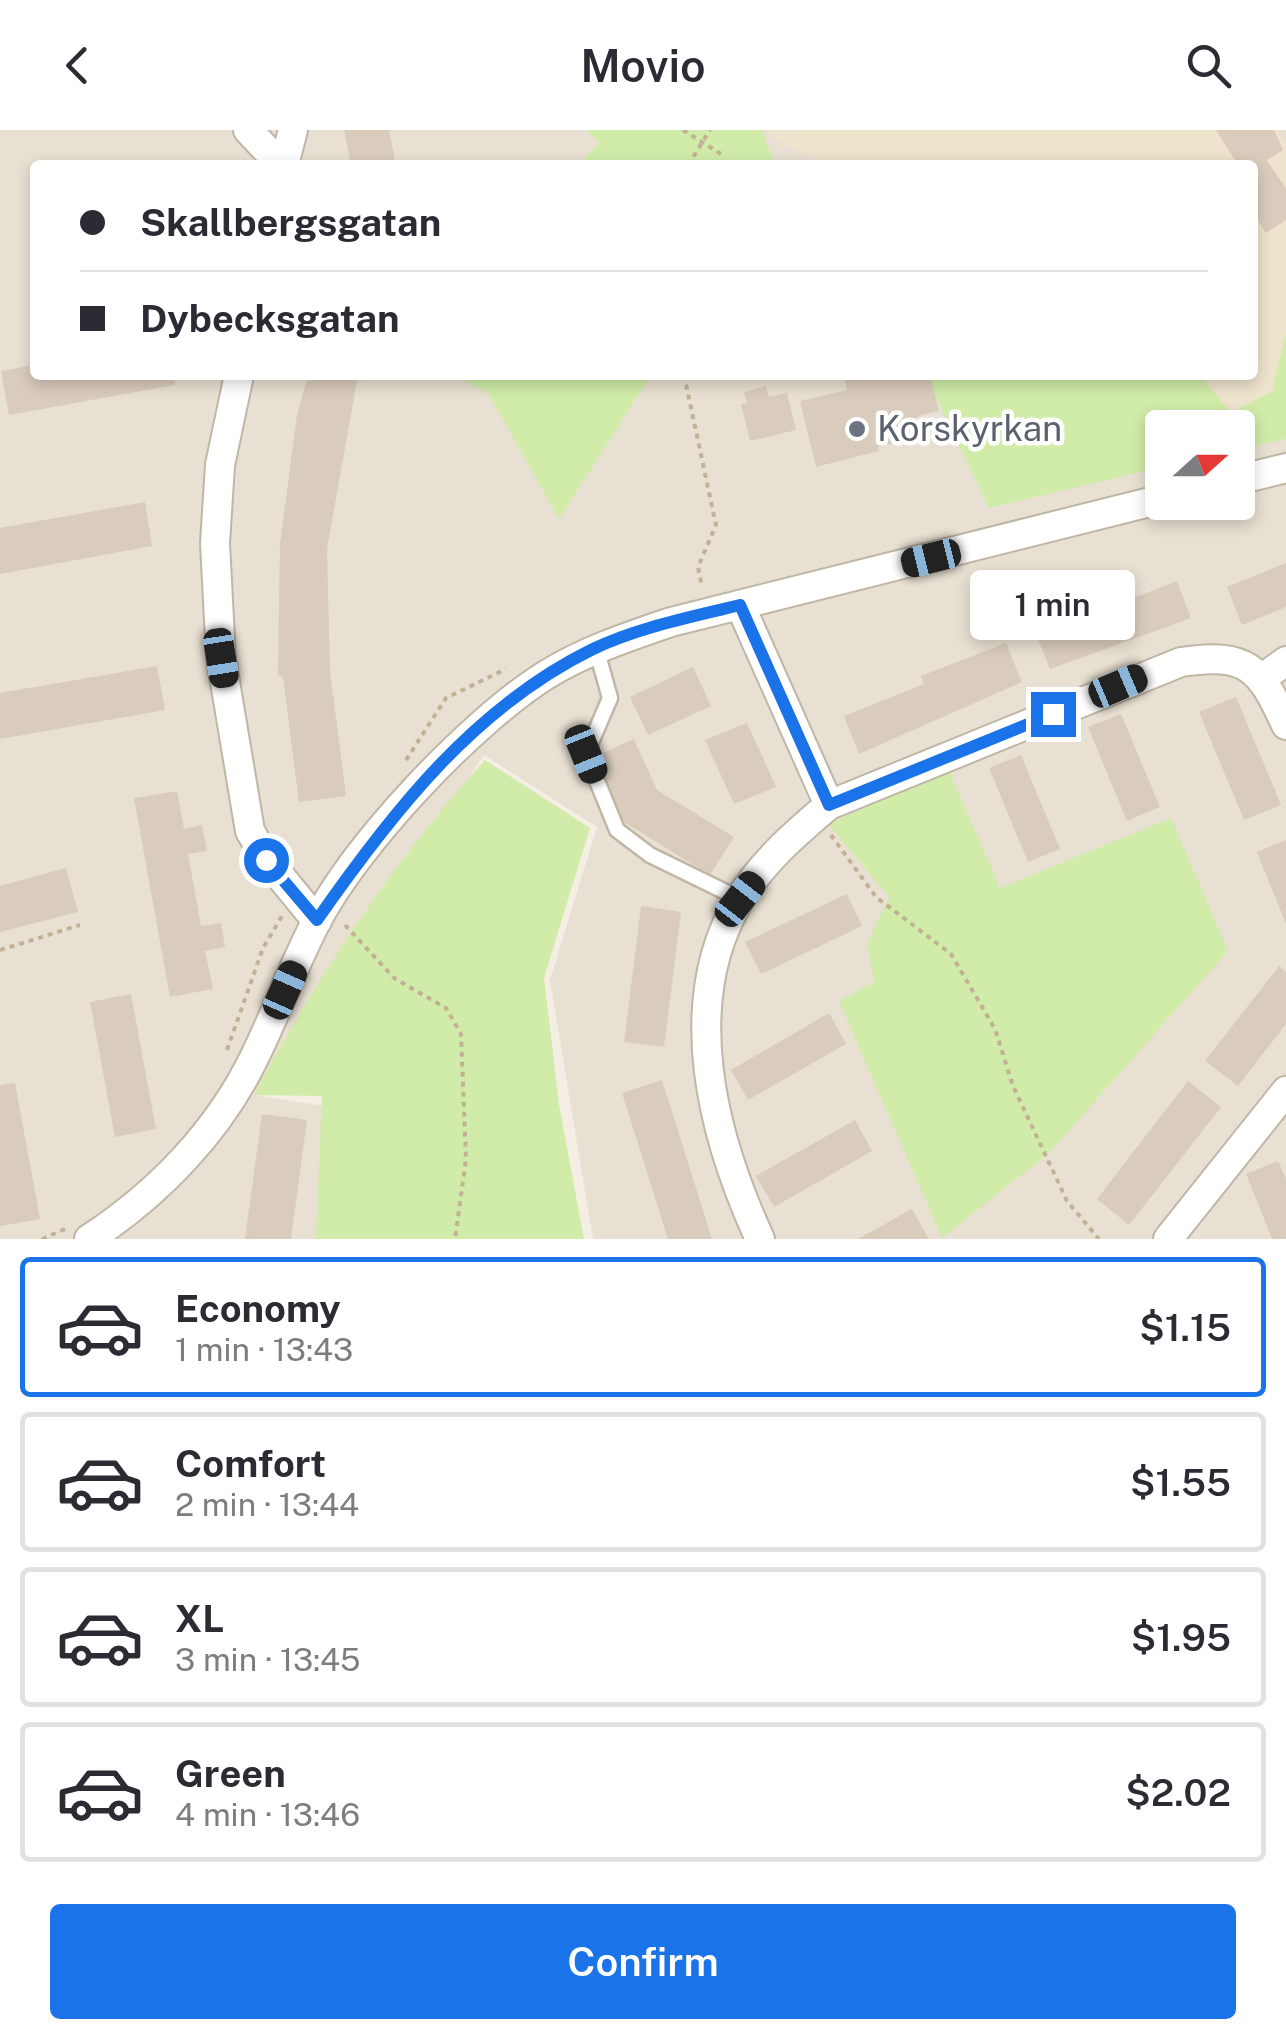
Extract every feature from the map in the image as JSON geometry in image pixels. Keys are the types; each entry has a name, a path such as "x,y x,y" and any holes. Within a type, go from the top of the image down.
{"street":[{"path":"248,130 277,160"},
{"path":"284,160 293,130"},
{"path":"238,380 220,465 215,543 221,658 250,831 266,860 317,920"},
{"path":"1255,476 1286,468"},
{"path":"84,1229 138,1204 213,1126 254,1060 317,920 428,777 510,700 596,648 740,605 1145,504"},
{"path":"740,605 827,816"},
{"path":"760,1239 723,1148 708,1058 707,1011 720,947 740,899 776,854 827,816 1166,667 1217,660 1275,669 1286,725"},
{"path":"1168,1239 1286,1091"}],"lane":[{"path":"596,648 610,698 586,754 617,830 650,855 740,899"}],"path":[{"path":"683,130 721,154"},
{"path":"691,160 710,130"},
{"path":"685,380 716,525 698,567 703,591"},
{"path":"446,698 462,691"},
{"path":"827,816 876,897 951,954 996,1029 1013,1086 1066,1201 1098,1239"},
{"path":"224,1056 263,948 284,913"},
{"path":"317,920 341,920 394,978 446,1008 461,1034 466,1160 455,1239"},
{"path":"0,950 80,926"},
{"path":"42,1239 84,1229"}],"shaded area":[{"path":"0,130 1286,130 1286,1239 593,1239 550,980 597,827 484,755 256,1095 329,1107 316,1239 0,1239"},
{"path":"769,130 1279,130 1286,144 1286,332 1272,391 1237,410 1229,410 1204,380 1258,380 1258,160 817,160 771,137"}],"green space":[{"path":"587,130 762,130 773,160 583,160 599,142"},
{"path":"1286,332 1286,439 1255,446 1255,410 1237,410 1272,391"},
{"path":"463,380 648,380 559,519 488,393"},
{"path":"927,380 1204,380 1229,410 1145,410 1145,471 989,508"},
{"path":"485,760 590,828 544,978 559,1104 584,1239 316,1239 322,1096 254,1095 359,920"},
{"path":"949,771 1000,888 1171,818 1228,951 1050,1152 942,1238 839,1001 874,982 867,944 889,897 828,824"}],"building":[{"path":"344,130 389,130 395,160 350,160"},
{"path":"1216,130 1274,130 1283,150 1267,160 1286,189 1286,220 1266,233 1258,221 1258,160 1235,160"},
{"path":"30,366 30,380 174,380 175,385 9,415 1,371"},
{"path":"307,380 357,380 327,549 330,671 346,796 299,802 283,677 278,675 280,544 297,415"},
{"name":"Korskyrkan","path":"844,380 931,380 939,411 918,416 897,442 878,447 879,451 816,467 800,401 847,390"},
{"path":"766,386 769,397 787,393 796,430 750,441 741,404 747,403 744,392"},
{"path":"145,502 152,546 0,574 0,528"},
{"path":"1286,563 1286,607 1242,625 1227,587"},
{"path":"1177,581 1191,618 1050,669 1035,631 1119,598 1121,603"},
{"path":"1006,643 1022,682 859,754 844,716 924,684 921,676"},
{"path":"157,666 165,710 0,739 0,693"},
{"path":"693,667 711,706 648,735 630,697"},
{"path":"1236,697 1281,805 1244,820 1199,712"},
{"path":"1121,714 1160,807 1127,821 1088,727"},
{"path":"747,723 776,787 734,804 705,740"},
{"path":"634,739 657,790 734,837 710,875 622,821 594,757"},
{"path":"1021,755 1060,849 1028,862 989,768"},
{"path":"177,791 184,829 202,825 207,851 188,854 201,926 221,923 225,947 205,951 213,989 170,997 134,798"},
{"path":"1286,840 1286,924 1257,852"},
{"path":"66,868 78,912 0,932 0,886"},
{"path":"847,894 862,926 761,974 745,942"},
{"path":"641,906 681,912 664,1047 624,1042"},
{"path":"1279,966 1286,972 1286,1024 1238,1086 1205,1061"},
{"path":"131,994 156,1129 115,1137 90,1002"},
{"path":"829,1013 846,1044 748,1100 731,1070"},
{"path":"662,1080 712,1239 668,1239 622,1093"},
{"path":"1188,1081 1221,1107 1129,1225 1097,1199"},
{"path":"15,1083 40,1219 0,1226 0,1085"},
{"path":"262,1114 307,1120 291,1239 245,1239"},
{"path":"855,1120 872,1151 774,1207 756,1176"},
{"path":"1278,1161 1286,1179 1286,1239 1272,1239 1246,1174"},
{"path":"912,1209 929,1239 858,1239"}],"place":[{"name":"Korskyrkan","path":"857,429"}],"route":[{"path":"266,860 317,920 415,790 510,700 596,648 671,622 740,605 829,805 1053,714"}]}
